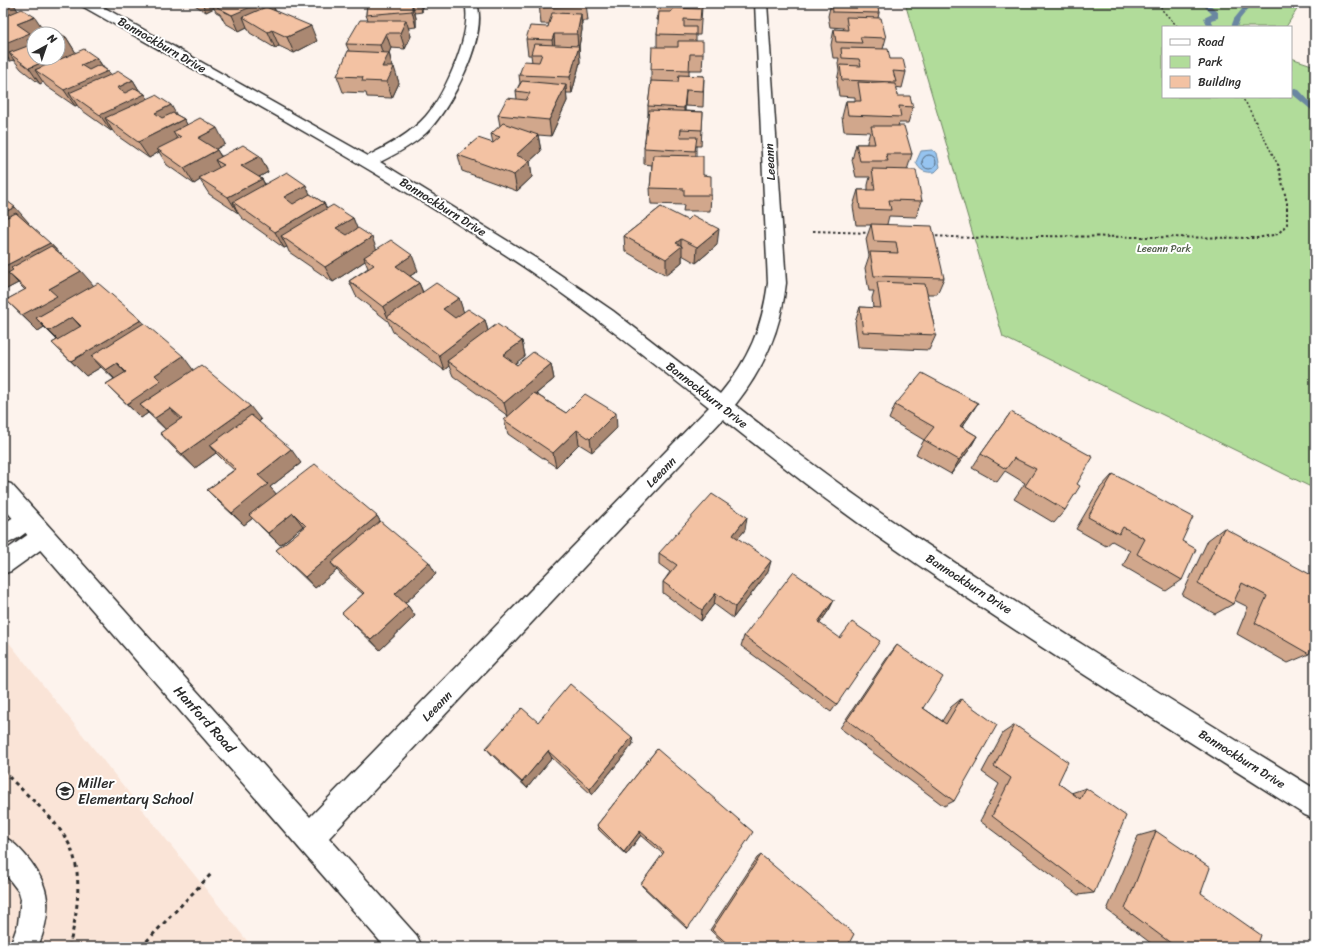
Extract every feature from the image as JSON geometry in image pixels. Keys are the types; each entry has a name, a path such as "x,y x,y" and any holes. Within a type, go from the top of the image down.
{"street":[{"name":"Bannockburn Drive","path":"87,3 368,162 531,263 606,316 809,474 892,534 1064,647 1315,805"},
{"path":"368,162 392,151 412,138 428,124 440,110 451,89 470,35 473,17 471,3"},
{"name":"Leeann","path":"310,837 722,407 747,374 764,341 773,311 777,283 761,3"},
{"name":"Hanford Road","path":"3,491 406,947"}],"lane":[{"path":"3,536 35,528"},
{"path":"3,564 35,528"},
{"path":"3,850 30,884 35,901 33,919 24,947"}],"path":[{"path":"1159,3 1163,11 1177,26"},
{"path":"924,236 972,238 1040,236 1258,238 1278,234 1287,224 1286,203 1279,166 1246,103 1242,98"},
{"path":"813,231 877,234"},
{"path":"3,771 64,834 74,859 77,890 76,919 69,947"},
{"path":"141,947 214,872"}],"shaded area":[{"name":"Miller Elementary School","path":"3,635 252,947 3,947"}],"green space":[{"name":"Leeann Park","path":"905,3 1301,3 1287,26 1162,26 1162,98 1292,98 1292,58 1315,66 1315,489 1003,337"}],"water":[{"path":"932,150 937,153 940,167 935,172 923,171 919,168 916,162 921,151"}],"building":[{"path":"227,3 249,3 253,6 232,15 217,7"},
{"path":"367,3 412,3 412,11 366,15"},
{"path":"539,3 586,3 586,5 539,8"},
{"path":"702,3 702,6 657,4"},
{"path":"832,3 877,3 879,13 833,12"},
{"path":"266,7 311,26 287,37 272,30 268,32 243,17"},
{"path":"674,8 701,9 700,20 684,19 684,27 696,27 696,35 657,34 659,12 671,12"},
{"path":"22,9 35,17 17,24 26,30 26,35 3,44 3,17"},
{"path":"552,13 581,14 577,34 554,34 552,40 526,39 530,26 548,27"},
{"path":"846,17 881,18 886,38 860,37 862,43 836,42 834,29 848,30"},
{"path":"360,20 406,20 400,33 386,33 380,45 346,44"},
{"path":"678,41 703,41 703,54 690,54 689,70 651,69 652,47 678,47"},
{"path":"534,44 579,46 570,77 519,75 524,61 539,62 542,54 531,54"},
{"path":"26,47 26,66 9,53"},
{"path":"841,48 888,49 890,59 903,59 906,72 893,71 896,82 842,80 840,65 861,66 859,59 842,58"},
{"path":"84,49 97,58 81,65 89,70 99,65 108,71 64,90 35,70 44,66 66,66 66,57"},
{"path":"348,51 389,53 382,67 394,67 387,82 362,81 363,77 337,76"},
{"path":"119,71 133,80 117,88 125,93 135,88 145,94 100,115 69,93"},
{"path":"679,75 704,76 703,91 686,90 684,108 648,106 651,81 678,82"},
{"path":"522,81 566,85 549,120 498,115 507,98 526,100 530,93 516,91"},
{"path":"858,82 895,84 897,96 910,96 913,107 899,106 901,117 848,115 846,101 861,101"},
{"path":"156,95 171,105 155,113 162,118 173,113 184,119 138,142 105,118"},
{"path":"649,110 703,112 702,130 681,129 680,137 697,137 695,151 644,148"},
{"path":"200,118 217,128 198,138 217,150 184,168 157,149 181,137 173,132"},
{"path":"503,123 538,135 516,155 530,161 514,175 458,155 478,138 493,143 500,137 491,134"},
{"path":"871,126 904,126 912,154 886,154 888,161 860,161 856,144 875,144"},
{"path":"243,145 260,156 241,166 262,179 228,197 199,178 224,165 215,160"},
{"path":"653,155 703,156 703,175 711,176 711,195 684,195 684,189 650,188"},
{"path":"872,169 916,170 922,201 889,200 891,210 860,209 858,190 875,190"},
{"path":"287,172 306,185 284,197 293,204 310,194 324,203 275,232 233,202"},
{"path":"3,198 15,207 3,213"},
{"path":"333,205 353,218 336,228 347,235 358,228 372,237 325,267 281,236"},
{"path":"661,207 687,220 692,215 719,229 697,247 681,239 676,243 682,246 666,259 624,236"},
{"path":"16,213 50,243 3,267 3,219"},
{"path":"871,224 932,226 944,278 874,276 870,252 898,253 896,242 874,241"},
{"path":"391,240 412,255 396,266 419,283 383,307 349,281 374,265 364,257"},
{"path":"51,246 81,271 49,289 57,296 22,315 6,300 26,289 8,273 13,270 11,268"},
{"path":"877,282 925,284 936,335 863,332 860,307 881,308"},
{"path":"98,283 141,320 71,361 52,343 81,326 72,317 49,331 36,318"},
{"path":"436,283 459,298 443,309 455,318 468,309 485,320 439,355 387,317"},
{"path":"144,323 183,356 155,375 161,381 127,404 106,384 126,372 117,363 106,370 91,356"},
{"path":"497,324 522,341 503,355 517,365 533,352 551,364 504,403 447,361"},
{"path":"201,365 250,406 182,454 160,433 182,418 170,408 155,418 140,405"},
{"path":"922,373 978,403 960,426 977,436 959,460 924,440 934,427 895,405"},
{"path":"534,393 566,413 585,394 616,413 590,439 577,430 553,453 504,420"},
{"path":"1011,412 1093,457 1077,484 1080,486 1065,510 1025,486 1036,469 1014,458 1006,469 981,454"},
{"path":"251,415 291,449 258,475 268,484 232,513 207,490 236,469 210,445"},
{"path":"315,464 377,516 305,577 276,550 306,526 293,513 268,533 249,515"},
{"path":"1113,474 1193,517 1182,541 1196,549 1182,580 1137,554 1145,539 1123,527 1119,534 1088,517"},
{"path":"712,494 747,517 733,535 771,561 735,607 716,593 702,610 663,582 677,565 659,553"},
{"path":"380,521 429,562 395,594 408,606 371,640 342,613 364,593 331,563"},
{"path":"1224,528 1315,577 1315,638 1309,654 1255,623 1267,596 1242,583 1233,604 1198,584"},
{"path":"793,572 834,600 818,622 840,638 852,622 880,641 837,704 744,636"},
{"path":"897,645 943,677 923,708 946,724 961,699 997,725 954,801 847,720"},
{"path":"570,684 632,737 590,789 548,751 522,782 486,748 522,708 538,722"},
{"path":"1015,725 1068,762 1058,783 1080,799 1086,788 1126,816 1094,893 992,816 1011,778 994,766"},
{"path":"657,749 753,832 688,928 641,884 664,852 640,831 624,852 597,825"},
{"path":"1156,831 1210,868 1201,893 1261,935 1257,947 1176,947 1125,909"},
{"path":"761,855 854,934 847,947 760,947 754,942 751,947 731,947 712,930"}],"waterway":[{"path":"1204,3 1215,12 1216,17 1207,18 1211,26"},
{"path":"1234,26 1237,19 1250,3"},
{"path":"1292,90 1296,92 1315,111"}],"place":[{"name":"Miller Elementary School","path":"65,791"}]}
